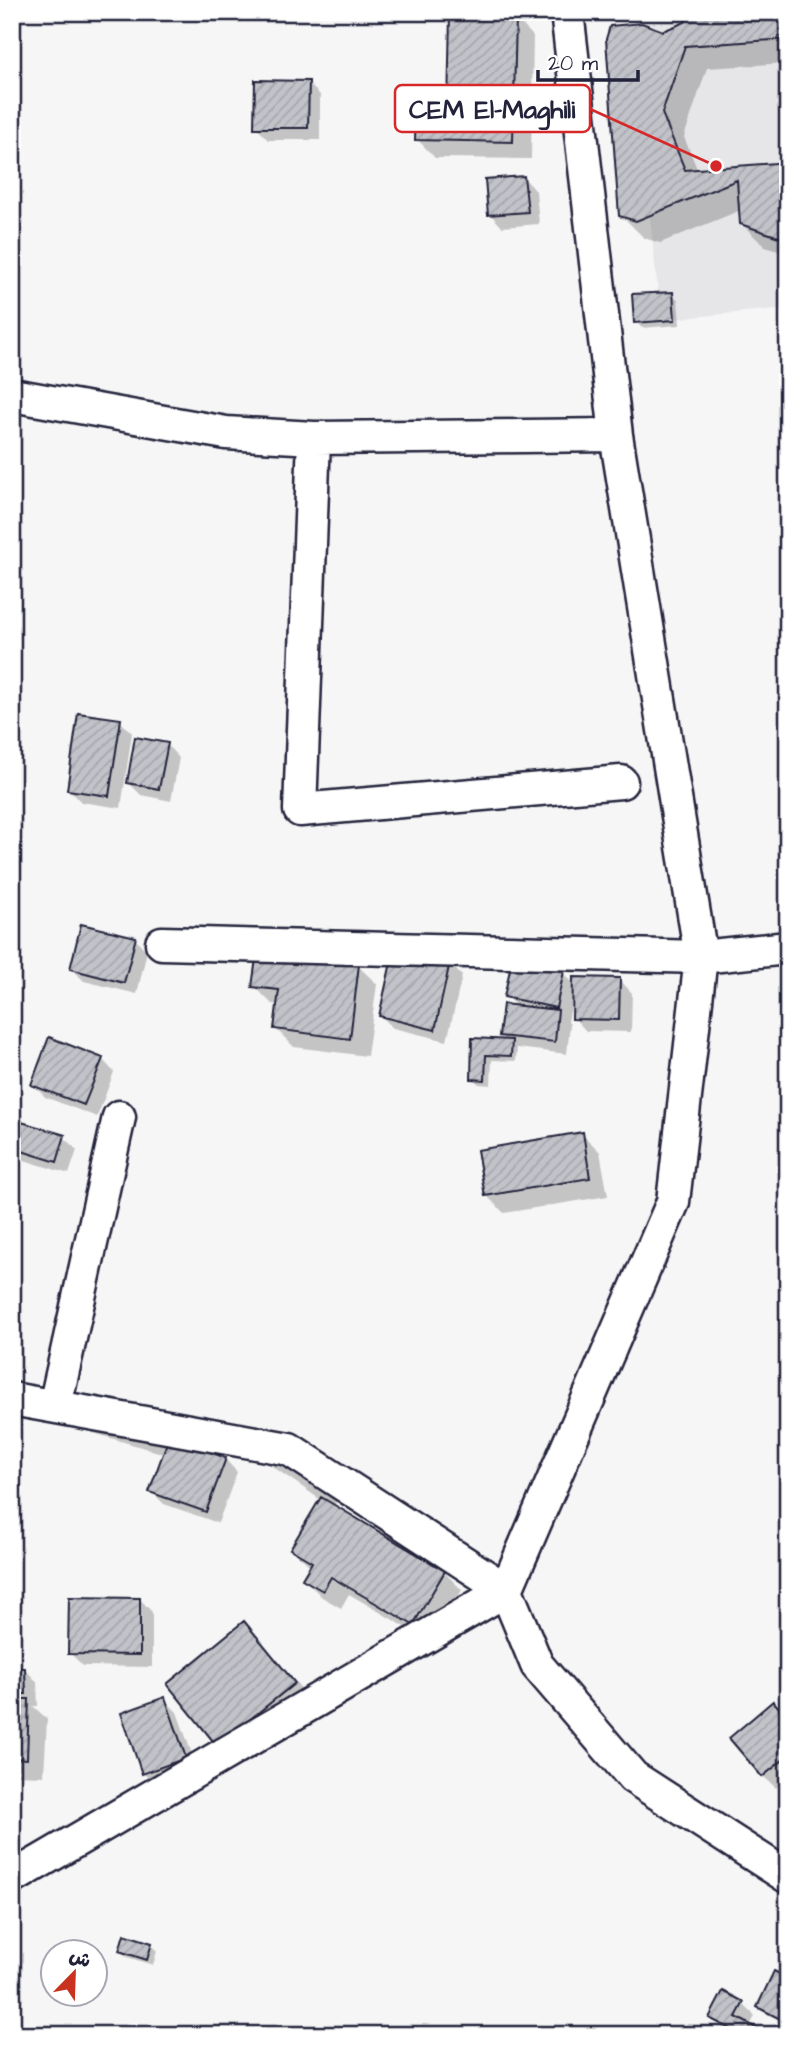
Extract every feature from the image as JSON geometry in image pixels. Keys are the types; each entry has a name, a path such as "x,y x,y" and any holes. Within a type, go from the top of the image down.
{"street":[{"path":"12,1878 506,1590 673,1202 701,957 615,435 567,12"},
{"path":"12,396 226,433 314,438 615,435"},
{"path":"314,438 300,810 621,782"},
{"path":"162,943 701,957 788,948"},
{"path":"55,1406 118,1116"},
{"path":"12,1399 289,1449 506,1590 537,1665 633,1777 788,1877"}],"shaded area":[{"path":"754,12 788,12 788,308 661,320 629,25"}],"building":[{"path":"689,12 788,12 788,39 685,46 662,113 685,170 788,162 788,240 740,224 737,180 636,221 619,216 606,39 610,26 642,23 663,31 685,22"},
{"path":"450,14 516,16 513,142 415,140 416,110 448,110"},
{"path":"255,80 309,81 308,128 254,128"},
{"path":"524,176 528,212 488,215 485,179"},
{"path":"673,292 675,320 634,323 632,294"},
{"path":"78,713 121,719 109,796 67,790"},
{"path":"135,737 168,743 159,789 127,783"},
{"path":"81,924 136,937 124,983 70,969"},
{"path":"394,949 450,962 435,1030 379,1016"},
{"path":"257,951 359,964 350,1039 274,1029 279,990 252,987"},
{"path":"512,960 564,971 556,1008 504,997"},
{"path":"573,977 620,978 619,1020 572,1019"},
{"path":"503,1004 558,1010 555,1042 499,1036"},
{"path":"49,1037 103,1058 84,1105 31,1085"},
{"path":"472,1038 512,1040 511,1056 486,1055 485,1080 471,1079"},
{"path":"18,1121 65,1135 57,1162 12,1148"},
{"path":"583,1132 590,1178 485,1196 477,1150"},
{"path":"169,1437 226,1458 206,1512 149,1492"},
{"path":"321,1497 445,1571 413,1625 331,1577 323,1591 302,1579 312,1562 290,1549"},
{"path":"69,1597 140,1598 140,1655 68,1654"},
{"path":"244,1621 295,1683 217,1746 167,1684"},
{"path":"12,1668 25,1668 26,1694 12,1694"},
{"path":"165,1697 186,1758 142,1774 121,1713"},
{"path":"12,1699 29,1699 27,1759 12,1758"},
{"path":"773,1701 788,1718 788,1756 762,1777 729,1738"},
{"path":"124,1934 152,1943 147,1960 119,1951"},
{"path":"774,1971 788,1978 788,2014 784,2021 757,2007"},
{"path":"723,1991 744,2002 736,2017 766,2033 765,2035 728,2035 731,2029 709,2018"}],"place":[{"name":"CEM El-Maghili","path":"716,166"}]}
